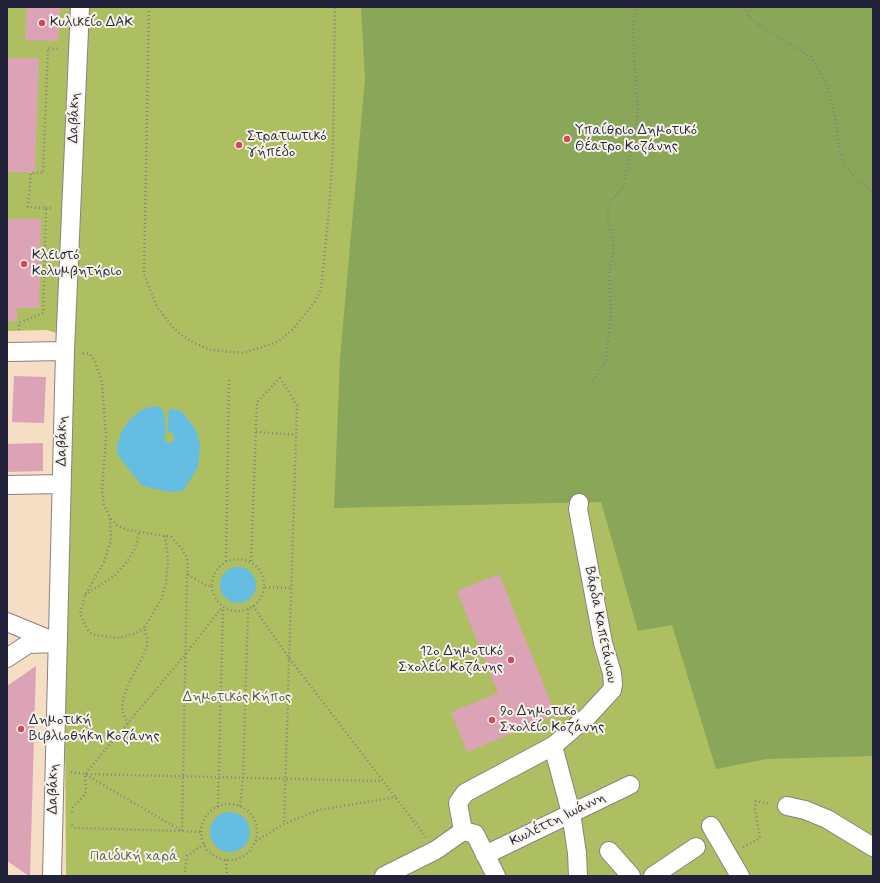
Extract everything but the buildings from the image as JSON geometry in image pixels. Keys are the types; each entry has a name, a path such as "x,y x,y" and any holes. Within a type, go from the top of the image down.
{"street":[{"name":"Δαβάκη","path":"52,876 65,351 80,7"},
{"path":"7,352 65,351"},
{"path":"7,485 62,484"},
{"name":"Βάρδα Καπετάνιου","path":"463,831 458,803 465,793 553,746 587,717 612,690 612,673 601,635 578,510 579,503"},
{"path":"7,622 58,643"},
{"path":"7,658 28,644 58,643"},
{"path":"553,746 571,813 577,853 578,876"},
{"name":"Κωλέττη Ιωάννη","path":"485,855 630,785"},
{"path":"787,806 805,810 827,819 873,847"},
{"path":"711,826 736,869"},
{"path":"384,876 409,870 463,831 474,834 496,876"},
{"path":"653,876 696,847"},
{"path":"609,851 631,876"}],"path":[{"path":"149,7 144,274 157,307 169,323 180,334 194,343 211,350 243,353 278,342 292,330 314,304 321,290 329,210 333,147 335,7"},
{"path":"594,381 606,360 611,313 608,272 614,248 608,218 608,205 623,187 638,108 633,20 638,7"},
{"path":"745,7 748,15 757,24 811,57 826,82 834,112 839,148 843,163 859,182 873,190"},
{"path":"51,208 28,207 31,173 42,173 48,48 59,49"},
{"path":"19,330 19,323 43,313 46,208"},
{"path":"83,353 90,354 95,361 102,382 106,437 102,490 104,505 110,518 117,525 128,530 171,537 183,550 187,558 182,831"},
{"path":"251,561 257,402 280,378 297,405 284,824"},
{"path":"226,562 229,379"},
{"path":"256,432 296,435"},
{"path":"110,518 111,540 107,556 85,595 80,614 83,623 92,634 119,638 137,633 144,628 164,593 168,559 166,535"},
{"path":"85,595 114,576 128,561 136,546 139,532"},
{"path":"234,559 251,561 257,566 264,579 264,587 261,598 248,609 235,611 223,606 213,593 213,579 216,572 226,562 234,559"},
{"path":"187,574 207,586 212,586"},
{"path":"264,587 291,588"},
{"path":"72,813 73,807 83,797 86,791 86,774 185,655 223,606"},
{"path":"218,807 223,606"},
{"path":"253,606 289,658 436,850"},
{"path":"240,806 243,778 248,609"},
{"path":"128,724 122,711 123,700 147,645 147,638 144,628"},
{"path":"76,773 183,777 382,781"},
{"path":"86,774 182,831"},
{"path":"256,841 284,824 319,810 396,797"},
{"path":"736,869 739,855 737,850 760,838 755,810 756,801 787,806"},
{"path":"225,804 240,806 253,816 258,832 256,841 251,850 244,856 226,860 217,857 209,852 204,844 202,832 204,821 207,815 225,804"},
{"path":"72,819 72,826 74,828 202,832"},
{"path":"184,876 186,856 204,844"},
{"path":"226,860 227,876"}],"green space":[{"path":"7,7 873,7 873,876 66,876 64,580 68,337 47,330 7,331"},
{"path":"361,7 873,7 873,756 767,759 716,769 672,625 638,631 601,502 334,508 340,358 365,78"}],"water":[{"path":"156,406 161,408 164,413 166,432 164,438 167,443 171,443 174,440 172,433 168,431 168,413 170,409 179,410 183,413 192,424 198,435 200,445 198,467 183,491 168,492 143,486 120,458 117,452 117,446 121,433 130,419 141,410"},
{"path":"238,567 251,572 256,585 251,598 238,603 225,598 220,585 225,572"},
{"path":"234,812 241,815 247,821 250,832 249,840 241,849 234,852 226,852 219,849 211,840 210,828 213,821 222,813"}],"place":[{"name":"Κυλικείο ΔΑΚ","path":"42,23"},
{"name":"Υπαίθριο Δημοτικό Θέατρο Κοζάνης","path":"567,139"},
{"name":"Στρατιωτικό γήπεδο","path":"239,145"},
{"name":"Κλειστό Κολυμβητήριο","path":"24,264"},
{"name":"12ο Δημοτικό Σχολείο Κοζάνης","path":"511,660"},
{"name":"9ο Δημοτικό Σχολείο Κοζάνης","path":"492,720"},
{"name":"Δημοτική Βιβλιοθήκη Κοζάνης","path":"21,729"}],"park label":[{"name":"Δημοτικός Κήπος","path":"237,698"},
{"name":"Παιδική χαρά","path":"134,857"}]}
